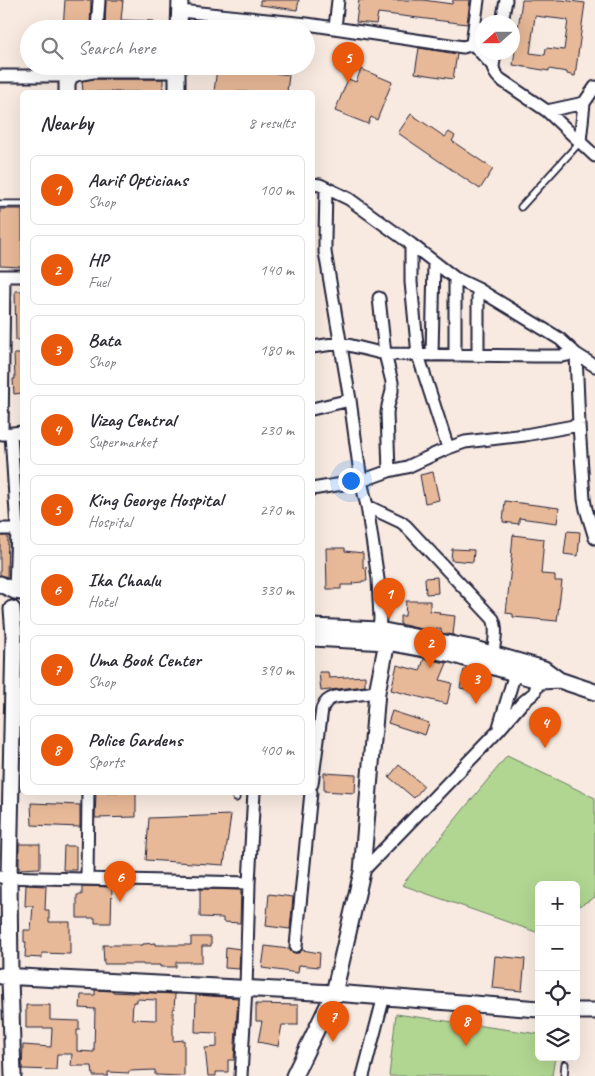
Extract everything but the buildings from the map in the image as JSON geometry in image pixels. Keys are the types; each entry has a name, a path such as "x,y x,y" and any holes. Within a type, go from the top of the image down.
{"main road":[{"path":"179,20 180,5"},
{"path":"177,75 177,90"},
{"path":"67,90 70,76"},
{"path":"0,584 19,592"},
{"path":"3,1076 5,877 14,635 12,608"},
{"path":"315,627 471,648 493,654 516,668"},
{"path":"294,1076 334,992 362,872 383,636"},
{"path":"315,638 383,636 483,663 516,668 595,692"},
{"path":"0,926 13,1076"},
{"path":"4,976 334,992 535,1008"},
{"path":"580,1011 595,1011"}],"street":[{"path":"98,20 99,0"},
{"path":"335,28 338,0"},
{"path":"315,25 460,47 468,46 472,42 478,0"},
{"path":"503,15 506,0"},
{"path":"180,5 281,20"},
{"path":"472,42 493,66"},
{"path":"494,60 494,73 500,79 547,110 595,156"},
{"path":"0,76 70,76"},
{"path":"580,142 584,103 595,87"},
{"path":"547,110 584,103"},
{"path":"315,185 326,188 349,200 455,278 478,289 560,339 574,352 595,366"},
{"path":"326,188 325,252 350,400 361,481 367,506 378,579 383,636"},
{"path":"411,244 411,282 418,355 448,448"},
{"path":"432,355 434,262"},
{"path":"19,592 20,529 9,433 2,276 20,276"},
{"path":"455,278 455,354"},
{"path":"478,289 478,355"},
{"path":"378,298 385,354 392,382 387,413 389,471"},
{"path":"315,347 340,343 385,354 418,355 561,356 574,352"},
{"path":"574,352 584,498 595,538"},
{"path":"315,408 350,400"},
{"path":"315,489 361,481 407,467 465,442 525,435 579,425"},
{"path":"367,506 406,526 493,619 496,624 493,654"},
{"path":"0,529 20,529"},
{"path":"498,732 516,668"},
{"path":"362,872 498,732 522,703 534,693 542,675"},
{"path":"315,762 324,703 335,697 377,692"},
{"path":"87,878 88,795"},
{"path":"242,1076 254,795"},
{"path":"296,946 312,795"},
{"path":"5,877 249,883"},
{"path":"363,1076 384,996"}],"lane":[{"path":"521,207 580,142"},
{"path":"0,204 20,204"},
{"path":"564,1076 565,1064"}],"green space":[{"path":"507,756 595,798 595,897 580,906 580,881 535,881 535,932 402,885"},
{"path":"396,1014 535,1033 535,1061 554,1061 552,1076 389,1076"}],"place":[{"name":"King George Hospital","path":"348,83"},
{"name":"Aarif Opticians","path":"389,619"},
{"name":"HP","path":"430,668"},
{"name":"Bata","path":"476,704"},
{"name":"Vizag Central","path":"545,748"},
{"name":"Ika Chaalu","path":"120,902"},
{"name":"Uma Book Center","path":"333,1042"},
{"name":"Police Gardens","path":"466,1046"}]}
